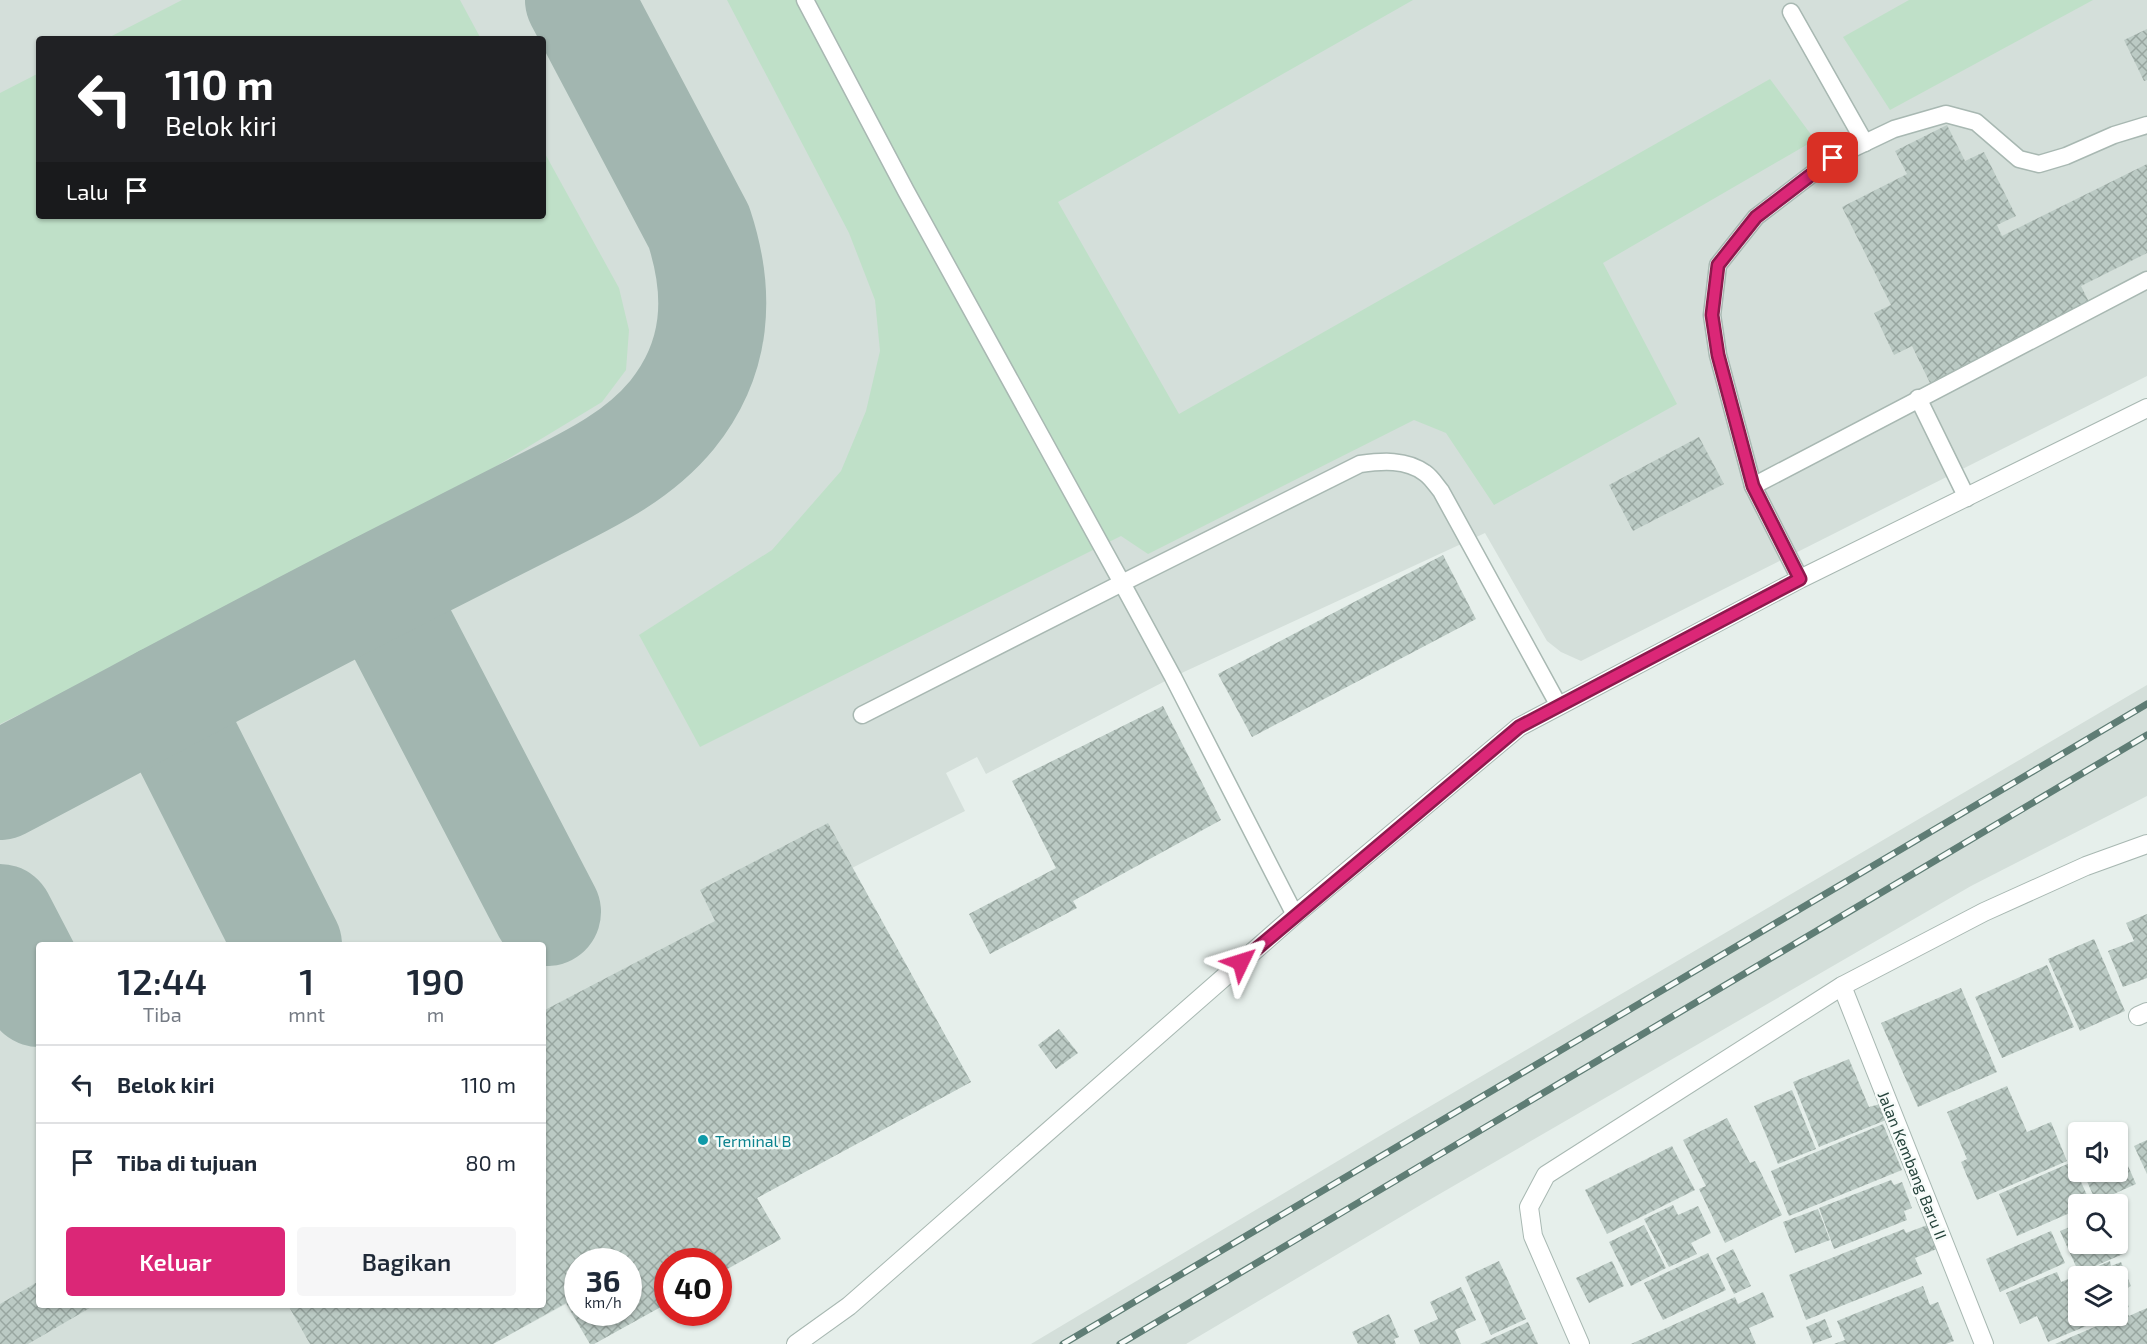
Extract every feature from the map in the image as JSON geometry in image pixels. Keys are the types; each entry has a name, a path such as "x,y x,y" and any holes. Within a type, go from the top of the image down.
{"street":[{"path":"796,1344 849,1306 903,1260 1295,915 1519,727 1800,579 2147,408"},
{"path":"1580,1344 1533,1236 1529,1207 1546,1175 1842,986 1984,912 2086,866 2147,844"},
{"name":"Jalan Kembang Baru II","path":"1842,986 1984,1344"}],"lane":[{"path":"805,0 906,191 1173,677 1295,915"},
{"path":"1791,12 1865,142"},
{"path":"1800,579 1753,486 1718,355 1712,315 1718,265 1756,217 1833,158 1894,129 1946,114 1976,122 2019,159 2038,164 2066,156 2114,135 2147,125"},
{"path":"1753,486 2147,280"},
{"path":"1918,399 1967,498"},
{"path":"862,715 1360,464 1381,461 1404,463 1425,473 1441,491 1559,706"}],"shaded area":[{"path":"0,0 2147,0 2147,376 1581,661 1561,652 1547,641 1485,533 1173,677 986,774 977,757 946,773 965,811 852,868 971,1082 757,1198 781,1239 732,1267 732,1248 654,1248 654,1310 642,1317 642,1248 564,1248 564,1305 493,1344 0,1344"},
{"path":"2147,685 2147,796 1971,886 1424,1203 1186,1344 1031,1344 1383,1134"},
{"path":"579,1326 626,1326 594,1344 590,1344"}],"green space":[{"path":"182,0 460,0 479,36 112,36"},
{"path":"727,0 1413,0 1058,202 1179,414 1770,79 1815,140 1603,263 1677,404 1494,505 1446,433 1414,420 1148,554 1121,536 700,747 639,635 772,550 841,471 866,411 880,351 875,300 849,233"},
{"path":"1909,0 2093,0 1890,110 1843,37"},
{"path":"36,75 36,219 546,219 546,155 619,288 629,330 626,370 602,402 381,536 0,724 0,93"}],"building":[{"path":"2147,29 2147,80 2144,81 2124,40"},
{"path":"1947,125 1965,161 1984,152 2016,216 1997,225 2002,236 2147,164 2147,253 2081,286 2090,304 1930,383 1912,346 1894,355 1874,313 1891,305 1842,207 1907,174 1895,151"},
{"path":"1699,437 1724,484 1633,531 1609,485"},
{"path":"1443,555 1476,619 1252,737 1218,674"},
{"path":"1163,706 1221,820 1073,901 1077,908 990,954 969,914 1056,868 1012,781"},
{"name":"Terminal B","path":"828,823 971,1082 757,1198 781,1239 732,1266 732,1248 654,1248 654,1311 642,1317 642,1248 564,1248 564,1304 493,1344 310,1344 290,1308 546,1308 546,1009 715,921 700,890"},
{"path":"2147,914 2147,978 2123,987 2108,951 2134,941 2126,923"},
{"path":"2094,939 2125,1011 2080,1031 2048,959"},
{"path":"2047,965 2074,1027 2002,1058 1975,997"},
{"path":"1961,988 1997,1072 1918,1107 1881,1023"},
{"path":"1059,1029 1078,1053 1056,1069 1038,1045"},
{"path":"1849,1059 1869,1107 1880,1104 1886,1120 1819,1147 1793,1082"},
{"path":"2007,1086 2027,1132 2051,1122 2067,1161 1977,1200 1961,1162 1967,1159 1947,1112"},
{"path":"1792,1090 1816,1149 1778,1164 1754,1106"},
{"path":"1727,1118 1750,1163 1755,1161 1782,1215 1725,1243 1699,1189 1706,1186 1683,1140"},
{"path":"1883,1124 1902,1170 1789,1216 1771,1171"},
{"path":"2147,1140 2147,1174 2134,1146"},
{"path":"1672,1146 1695,1190 1607,1234 1585,1190"},
{"path":"2068,1164 2068,1182 2081,1182 2086,1194 2068,1194 2068,1214 2017,1236 1999,1194"},
{"path":"2128,1166 2136,1184 2114,1194 2093,1194 2087,1182 2128,1182"},
{"path":"1891,1180 1894,1185 1902,1182 1912,1208 1904,1211 1907,1220 1834,1249 1819,1208"},
{"path":"1673,1205 1678,1215 1698,1206 1711,1233 1691,1243 1697,1254 1669,1267 1644,1219"},
{"path":"1818,1209 1830,1240 1795,1253 1783,1222"},
{"path":"1930,1224 1939,1248 1915,1258 1922,1274 1806,1320 1789,1275 1904,1229 1906,1233"},
{"path":"1644,1225 1666,1268 1631,1286 1609,1242"},
{"path":"2068,1228 2068,1249 2060,1231"},
{"path":"2051,1231 2065,1263 2000,1292 1986,1259"},
{"path":"1733,1249 1751,1286 1734,1294 1716,1258"},
{"path":"1708,1253 1726,1290 1663,1320 1644,1283"},
{"path":"2070,1254 2123,1254 2095,1266 2076,1266"},
{"path":"1499,1261 1526,1319 1491,1335 1465,1277"},
{"path":"1612,1261 1624,1286 1589,1303 1576,1278"},
{"path":"2110,1261 2111,1266 2098,1266"},
{"path":"2121,1262 2123,1266 2111,1266"},
{"path":"2057,1272 2061,1282 2068,1279 2068,1326 2086,1326 2048,1342 2037,1316 2020,1324 2006,1293"},
{"path":"36,1283 36,1308 90,1308 28,1344 0,1344 0,1304"},
{"path":"1923,1286 1930,1305 1938,1302 1954,1341 1946,1344 1834,1344 1845,1340 1837,1321"},
{"path":"1461,1287 1476,1320 1455,1330 1461,1344 1420,1344 1414,1330 1438,1319 1430,1302"},
{"path":"1763,1292 1774,1317 1749,1328 1756,1344 1631,1344 1735,1297 1738,1304"},
{"path":"2147,1308 2147,1344 2055,1344 2097,1326 2128,1326 2128,1314"},
{"path":"1389,1314 1399,1337 1394,1339 1396,1344 1358,1344 1352,1332"},
{"path":"1825,1319 1832,1337 1813,1344 1806,1327"},
{"path":"1528,1322 1538,1344 1480,1344"},
{"name":"Terminal B","path":"579,1326 626,1326 594,1344 590,1344"}],"taxiway":[{"path":"0,786 303,625 588,480 642,445 672,415 699,371 707,348 712,301 711,277 706,252 699,227 579,0"},
{"path":"378,587 547,912"},
{"path":"164,699 286,942"},
{"path":"0,918 36,987"}],"railway":[{"path":"1063,1344 2147,704"},
{"path":"1120,1344 2147,735"}],"place":[{"name":"Terminal B","path":"703,1140"}],"route":[{"path":"1241,962 1315,897 1519,727 1800,579 1753,486 1718,355 1712,315 1718,265 1756,217 1833,158"}]}
